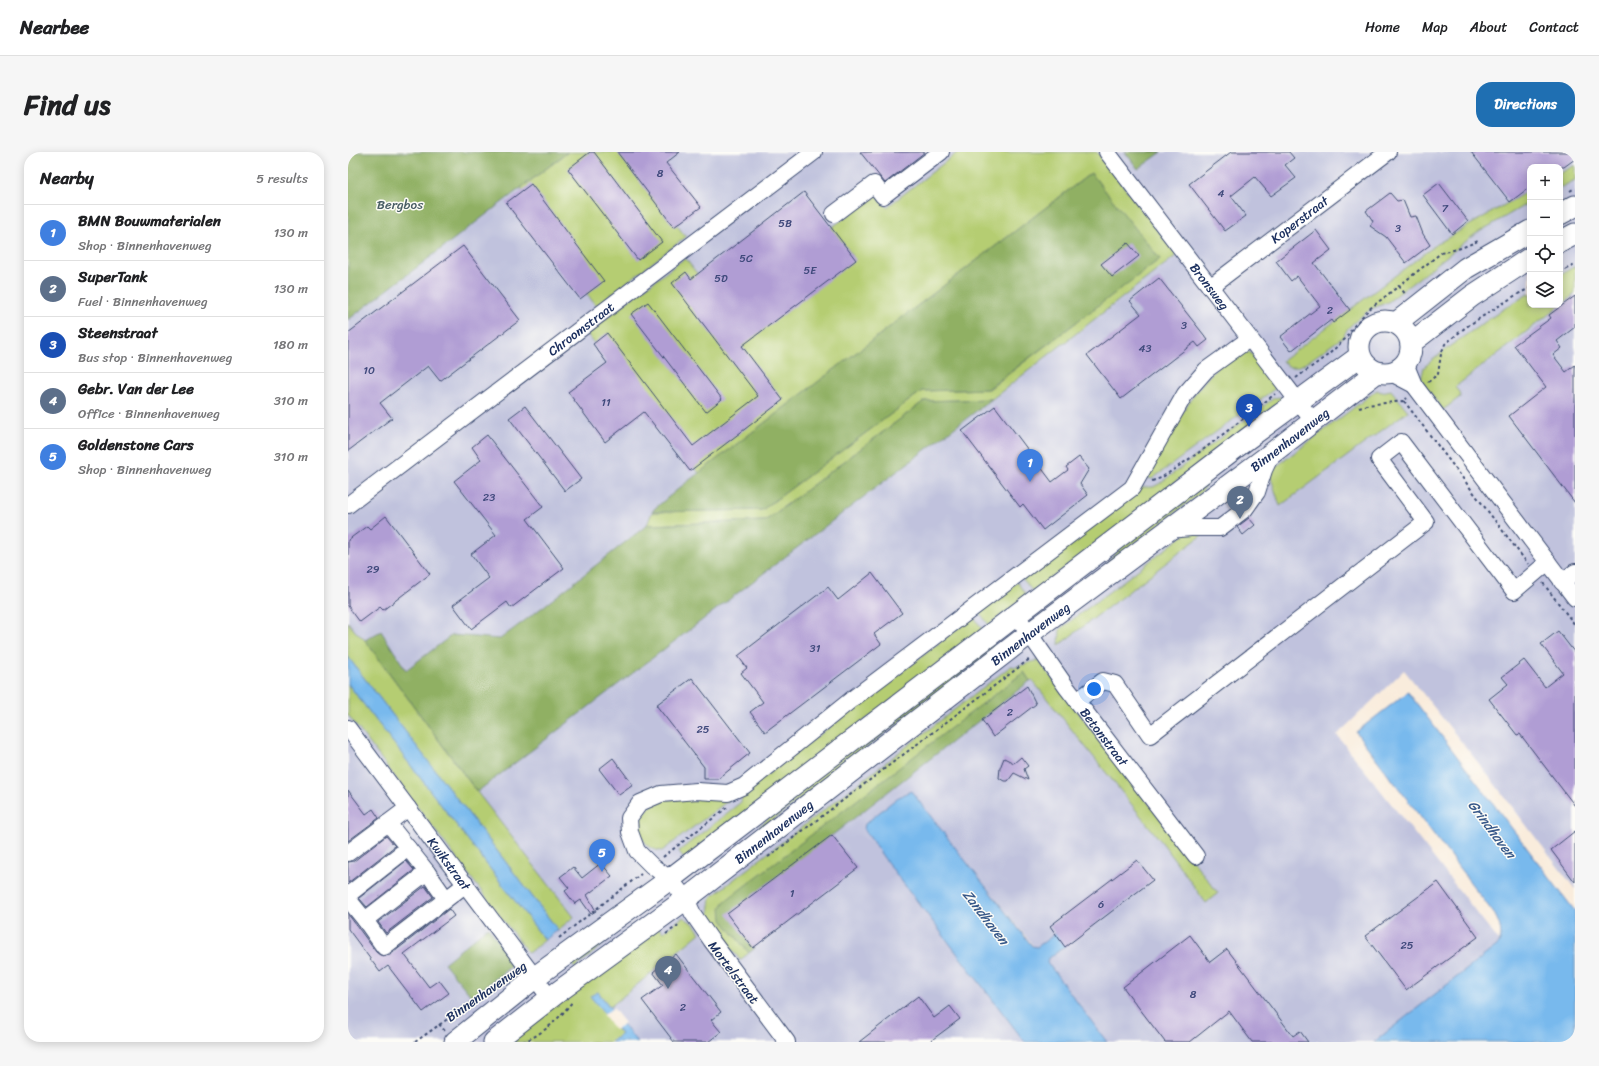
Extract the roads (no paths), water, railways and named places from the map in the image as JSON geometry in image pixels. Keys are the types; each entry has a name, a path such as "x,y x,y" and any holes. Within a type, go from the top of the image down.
{"main road":[{"path":"1563,212 1575,206"},
{"path":"1396,323 1466,268 1527,233"},
{"path":"1563,240 1575,234"},
{"path":"1411,342 1472,296 1527,260"},
{"path":"1386,321 1396,323 1406,331 1411,342 1410,354 1390,370 1365,364 1358,349 1360,338 1368,327 1377,322 1386,321"},
{"name":"Binnenhavenweg","path":"455,1042 530,971 670,879 1017,616 1291,393 1360,356"},
{"name":"Binnenhavenweg","path":"494,1042 550,998 686,899 1029,634 1313,421 1390,370"}],"street":[{"name":"Chroomstraat","path":"348,505 814,152"},
{"path":"834,214 874,184 883,196 941,152"},
{"name":"Bronsweg","path":"1107,152 1313,421"},
{"name":"Koperstraat","path":"1210,287 1388,152"},
{"path":"686,899 670,879 652,866 637,851 630,832 629,818 640,803 661,794 697,791 728,793 744,786 858,695 1132,488 1185,394 1206,370 1249,339"},
{"path":"1390,370 1416,387 1575,598"},
{"path":"1077,701 1103,680 1115,684 1150,735 1426,522 1379,459 1401,442 1514,591 1548,562"},
{"path":"1168,530 1220,528 1246,509 1257,492 1264,470 1272,453"},
{"path":"1562,582 1575,572"},
{"name":"Betonstraat","path":"1017,616 1077,701 1196,856"},
{"name":"Kwikstraat","path":"348,728 550,998"},
{"path":"348,853 408,808"},
{"path":"388,822 446,899"},
{"path":"348,895 408,848"},
{"path":"364,920 427,872"},
{"path":"348,899 384,947 466,884"},
{"name":"Mortelstraat","path":"686,899 693,914 711,940 787,1042"}],"water":[{"path":"348,657 558,930 545,940 348,684"},
{"name":"Grindhaven","path":"1408,692 1575,911 1575,1042 1374,1042 1499,944 1501,936 1500,926 1495,915 1356,732"},
{"name":"Zandhaven","path":"911,791 1032,946 1037,947 1058,932 1068,944 1048,959 1047,962 1107,1042 1025,1042 884,858 864,829 865,824 897,798"},
{"path":"598,992 637,1042 611,1042 621,1034 590,996"}],"place":[{"name":"Steenstraat","path":"1249,427"},
{"name":"BMN Bouwmaterialen","path":"1030,482"},
{"name":"SuperTank","path":"1240,519"},
{"name":"Goldenstone Cars","path":"602,872"},
{"name":"Gebr. Van der Lee","path":"668,989"}],"park label":[{"name":"Bergbos","path":"400,204"}]}
